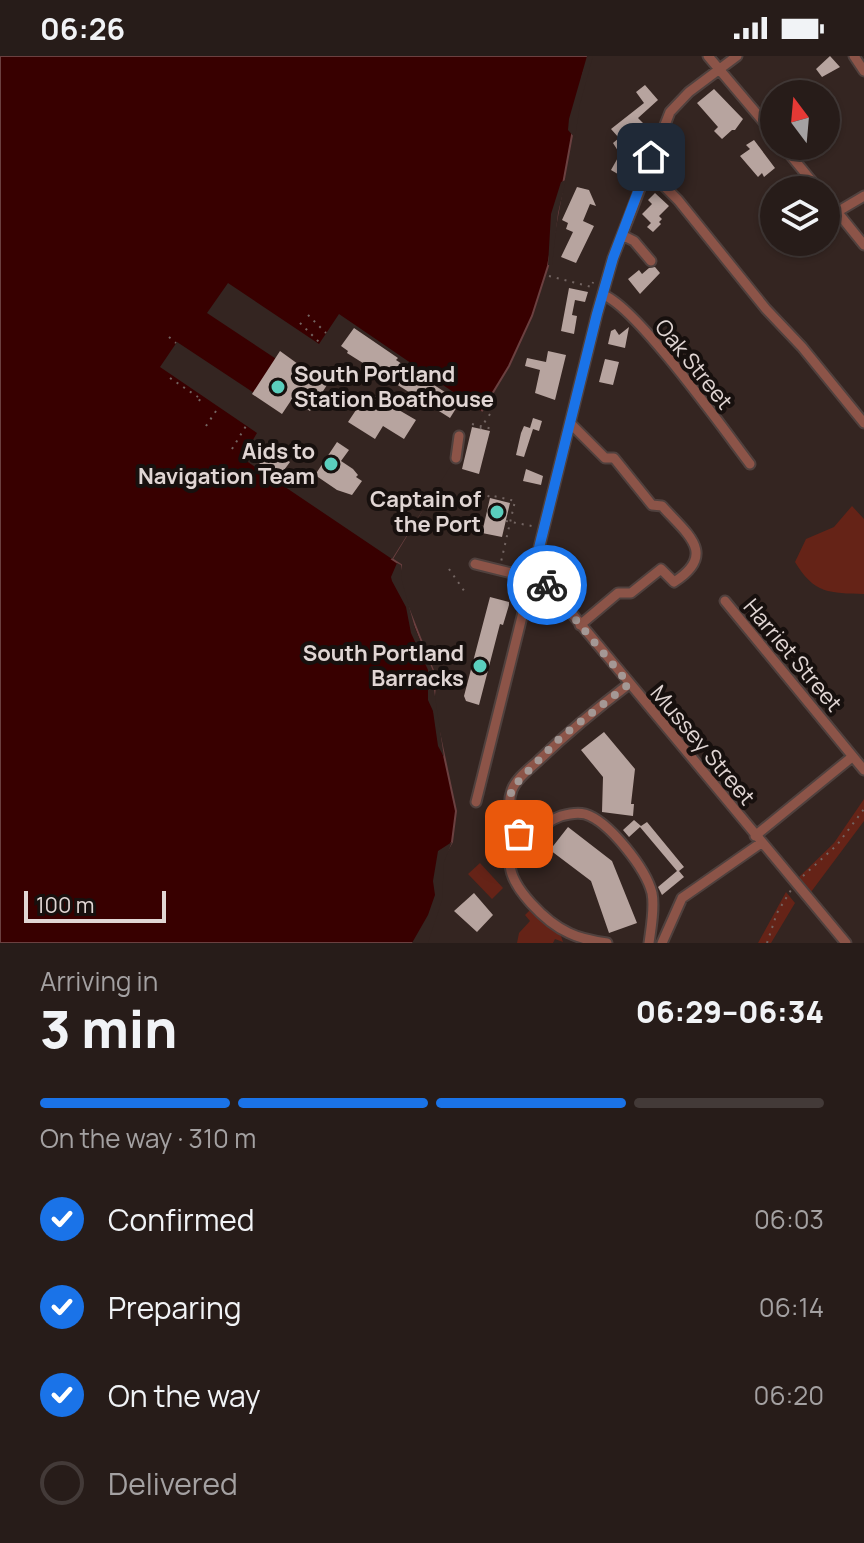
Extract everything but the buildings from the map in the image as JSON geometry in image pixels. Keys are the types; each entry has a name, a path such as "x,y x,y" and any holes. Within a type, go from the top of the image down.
{"street":[{"path":"708,56 760,117"},
{"path":"476,802 570,423 622,235 670,112 689,92 737,56"},
{"path":"854,56 864,71"},
{"path":"794,160 808,176"},
{"path":"645,172 662,183 678,200 864,423"},
{"path":"840,210 864,196"},
{"path":"840,216 864,245"},
{"path":"622,235 634,241 651,261"},
{"name":"Oak Street","path":"603,295 612,298 640,327 750,464"},
{"path":"570,423 605,458 614,458 652,505 662,506 695,543 696,556 695,565 689,573 674,582 661,569 631,593 618,593 580,625"},
{"path":"456,458 459,436"},
{"path":"475,564 533,573"},
{"name":"Mussey Street","path":"533,573 846,943"},
{"name":"Harriet Street","path":"725,601 864,770"},
{"path":"527,841 519,834 512,820 509,803 512,788 561,737 629,684"},
{"path":"662,943 682,898 758,840 852,757"},
{"path":"607,943 571,934 558,927 513,881 510,862 527,841 563,815 578,813 599,821 632,857 652,893 649,943"}],"path":[{"path":"549,276 592,287 593,282"},
{"path":"308,315 326,333"},
{"path":"300,323 320,343"},
{"path":"169,337 176,343"},
{"path":"170,378 200,399"},
{"path":"206,426 218,408"},
{"path":"480,428 492,411"},
{"path":"472,424 493,429"},
{"path":"232,449 246,426"},
{"path":"488,497 515,501 508,521 501,563"},
{"path":"508,521 532,526"},
{"path":"449,569 467,595"},
{"path":"767,943 786,895 837,845 864,809"}],"shaded area":[{"path":"0,56 589,56 548,266 532,316 509,366 392,559 401,565 398,582 436,678 433,704 456,811 452,842 441,861 439,898 424,943 0,943"},
{"path":"852,506 864,519 864,594 824,590 809,580 795,562 806,539 834,527"},
{"path":"864,799 864,821 811,892 799,877 834,843"},
{"path":"480,863 503,888 492,899 468,874"},
{"path":"786,892 795,903 771,943 758,943"},
{"path":"530,910 561,936 563,942 555,939 553,943 517,943 519,933 530,921 525,915"}],"pier":[{"path":"587,56 593,56 580,104 575,138 568,130 569,119"},
{"path":"566,180 558,213 552,265 548,265 551,214 561,182"},
{"path":"228,283 319,344 339,314 484,413 392,559 242,458 257,433 160,367 177,342 280,410 302,376 207,313"},
{"path":"397,563 401,565 402,581 415,628 436,678 433,683 444,757 438,746 433,711 428,700 428,670 411,633 406,607 391,577"},
{"path":"452,842 444,862 442,900 428,943 412,943 435,895 433,881 438,851"}],"way so far":[{"path":"519,834 509,803 512,788 561,737 629,684 547,585"}],"place":[{"name":"South Portland Station Boathouse","path":"278,387"},
{"name":"Aids to Navigation Team","path":"331,464"},
{"name":"Captain of the Port","path":"497,512"},
{"name":"South Portland Barracks","path":"480,666"}],"route":[{"path":"547,585 534,568 597,314 613,258 651,157"}]}
